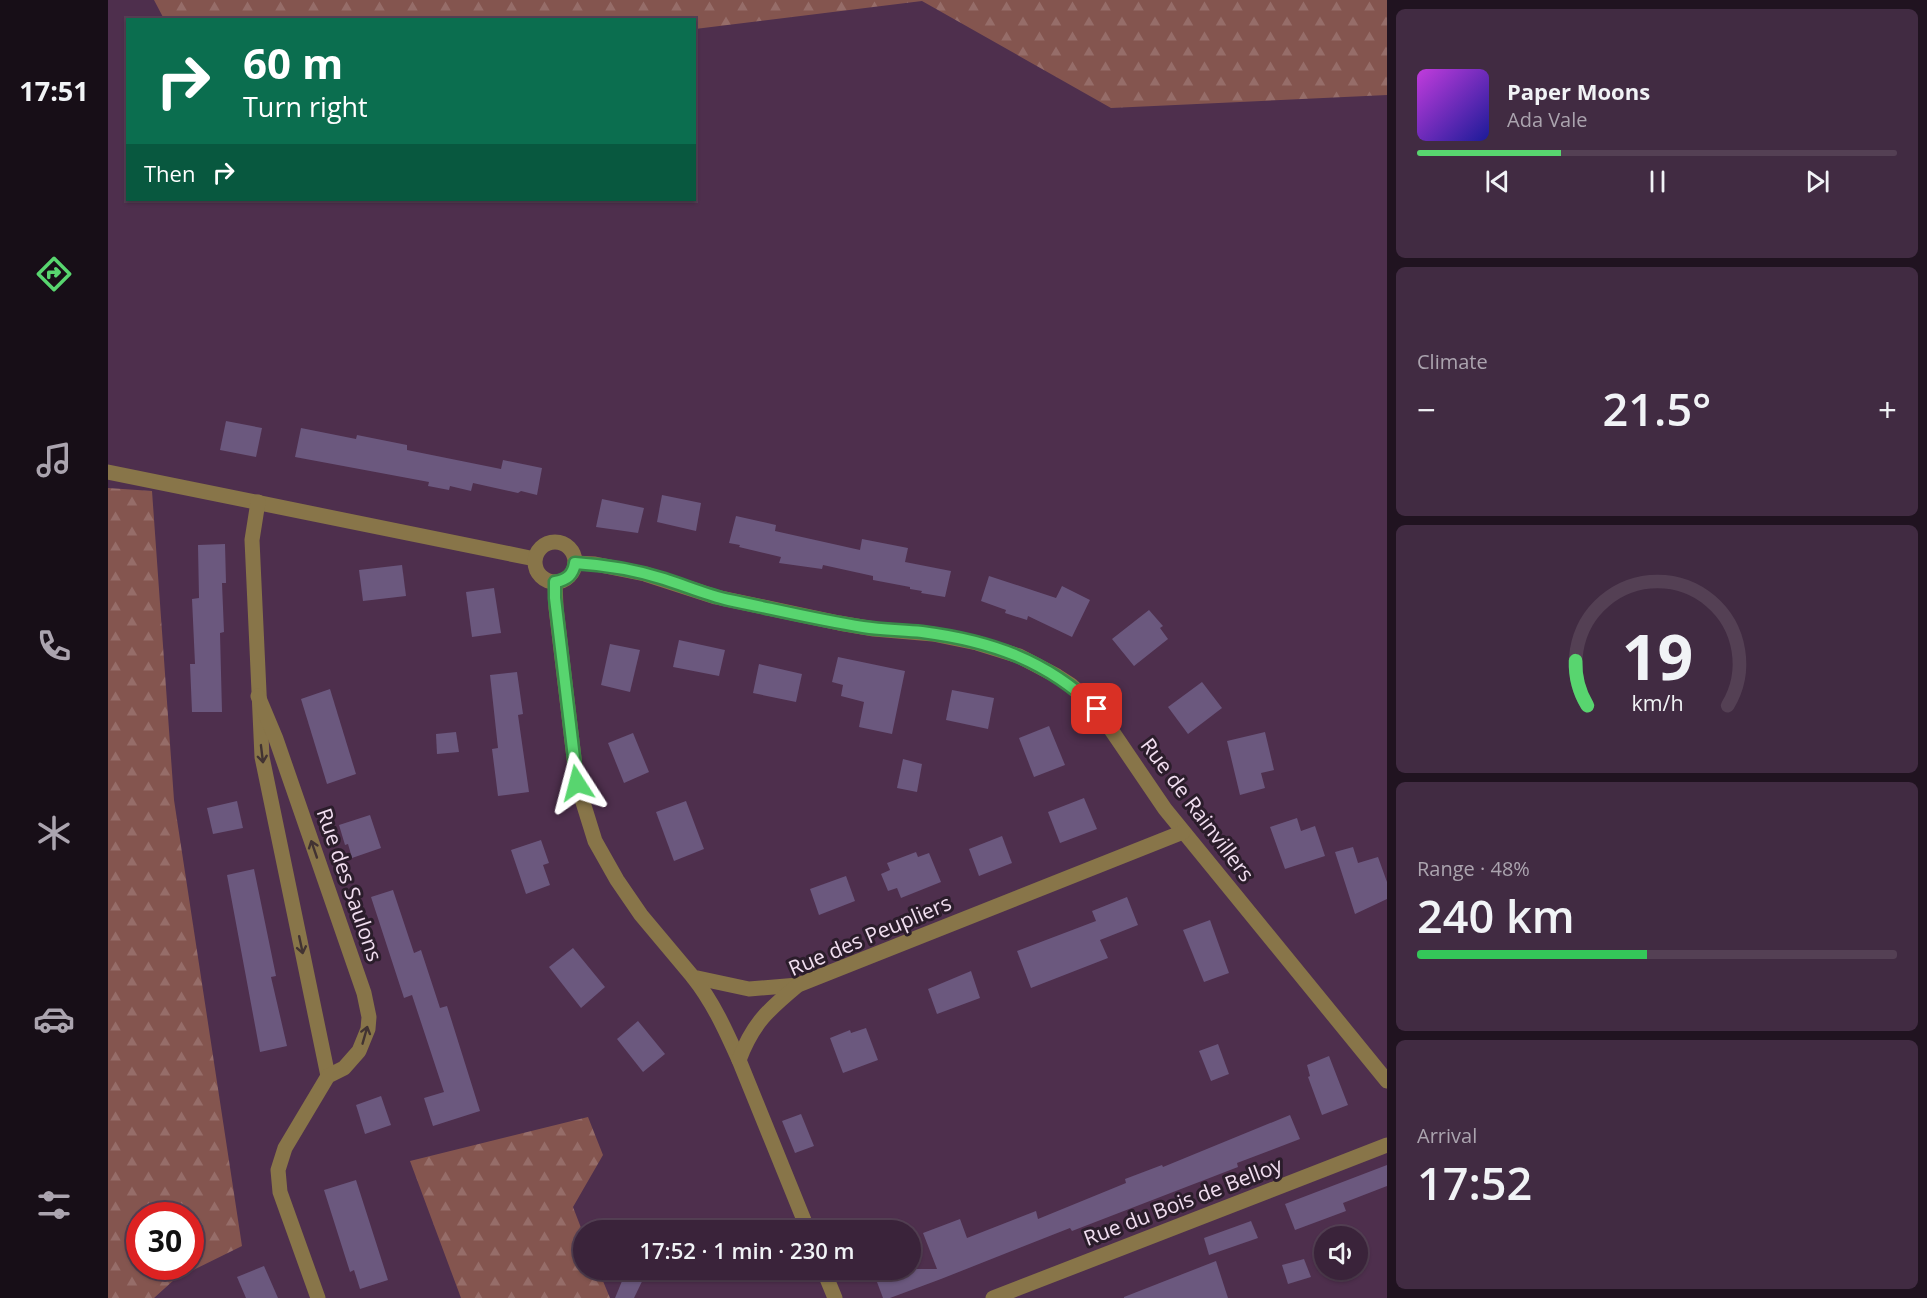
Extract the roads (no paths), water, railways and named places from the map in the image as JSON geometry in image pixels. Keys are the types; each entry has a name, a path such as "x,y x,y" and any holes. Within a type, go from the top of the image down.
{"street":[{"path":"108,472 535,559"},
{"name":"Rue des Saulons","path":"258,502 252,540 262,757 328,1076"},
{"path":"556,542 572,551 575,563 571,574 566,579 549,582 539,576 535,559 540,549 556,542"},
{"name":"Rue de Rainvillers","path":"575,563 645,574 727,599 858,627 933,634 997,648 1019,656 1057,676 1097,709 1151,792 1387,1081"},
{"path":"555,582 555,608 574,764 588,821 606,861 629,898 703,989 717,1012 804,1220"},
{"name":"Rue des Saulons","path":"258,696 276,739 367,1006 368,1029 359,1051 344,1068 328,1076 285,1148 278,1170 280,1192 318,1298"},
{"name":"Rue des Peupliers","path":"739,1060 746,1041 757,1023 772,1006 798,985 1183,832"},
{"path":"693,977 749,989 798,985"},
{"name":"Rue du Bois de Belloy","path":"993,1298 1387,1145"},
{"path":"828,1280 835,1298"}]}
